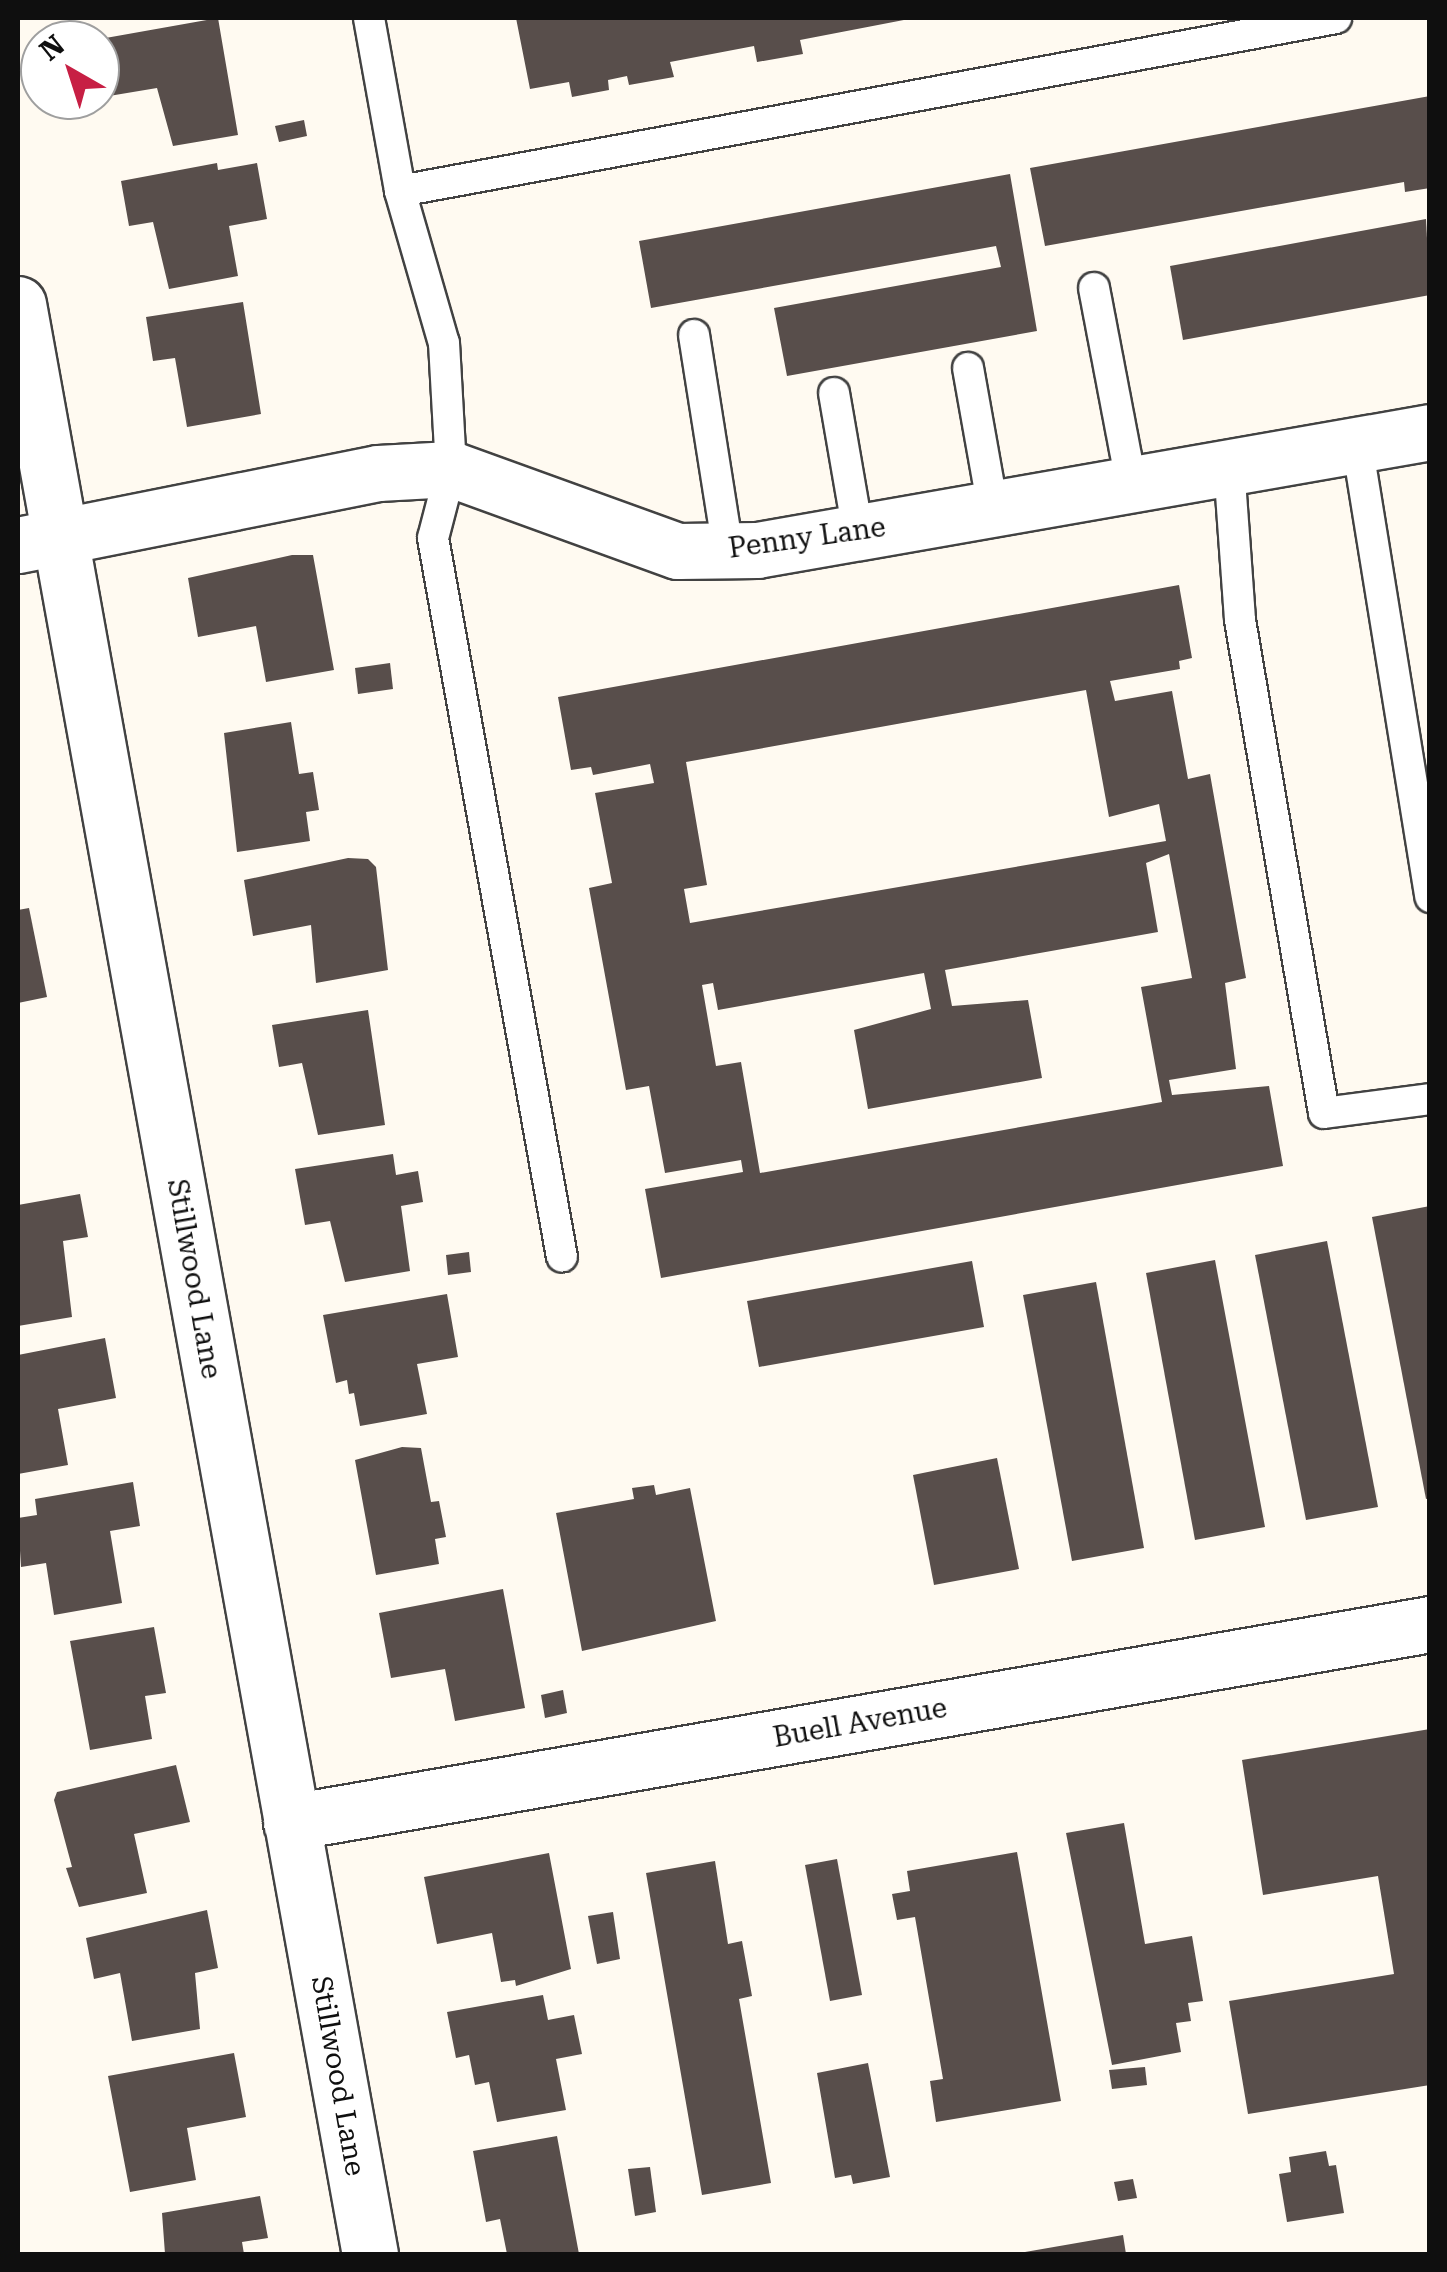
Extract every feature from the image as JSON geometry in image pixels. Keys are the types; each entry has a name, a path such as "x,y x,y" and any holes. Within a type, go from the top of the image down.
{"street":[{"name":"Stillwood Lane","path":"18,304 40,541 291,1822 370,2254"},
{"name":"Penny Lane","path":"40,541 378,473 451,469 678,551 728,550 858,532 1430,432"},
{"name":"Buell Avenue","path":"291,1822 1430,1624"}],"lane":[{"path":"369,18 400,191 444,343 451,469 433,538 562,1257"},
{"path":"400,191 1336,18"},
{"path":"1094,288 1130,482"},
{"path":"694,335 728,550"},
{"path":"968,368 993,508"},
{"path":"834,393 858,532"},
{"path":"1357,444 1430,897"},
{"path":"1230,466 1240,620 1324,1113 1430,1099"}],"building":[{"path":"218,18 238,135 173,146 157,88 120,94 120,35"},
{"path":"516,18 909,19 800,40 803,54 757,62 754,46 670,62 674,77 629,85 627,76 608,80 609,90 572,97 569,82 530,89"},
{"path":"1430,96 1430,188 1405,192 1404,182 1045,246 1030,168"},
{"path":"304,120 307,136 279,142 275,126"},
{"path":"217,163 218,170 257,163 267,219 229,226 238,276 169,289 153,222 129,226 121,181"},
{"path":"1010,174 1037,331 787,376 774,308 1001,267 996,246 651,308 639,241"},
{"path":"1426,219 1430,295 1183,340 1170,266"},
{"path":"243,302 261,414 187,427 175,358 153,361 146,317"},
{"path":"292,555 313,555 334,670 266,682 256,626 198,637 188,578"},
{"path":"1179,585 1192,658 1179,661 1180,669 1110,681 1115,701 1172,691 1188,779 1210,774 1246,978 1225,983 1236,1069 1169,1080 1172,1095 1269,1086 1283,1166 661,1278 645,1189 743,1172 741,1160 665,1173 649,1086 626,1090 589,888 612,883 595,793 654,783 650,764 593,775 591,767 571,770 558,697","holes":["1086,690 1109,817 1159,804 1166,841 690,923 684,889 707,885 686,762","1169,854 1192,978 1141,987 1162,1102 760,1173 741,1062 716,1066 702,985 713,983 718,1010 924,973 931,1009 854,1030 868,1109 1042,1078 1028,1000 952,1006 945,970 1158,932 1146,863"]},
{"path":"390,663 393,689 358,694 355,668"},
{"path":"291,722 299,774 313,772 319,810 306,812 310,841 237,852 224,733"},
{"path":"348,858 368,859 376,867 388,970 316,983 311,925 253,936 244,880"},
{"path":"29,908 47,997 18,1003 18,910"},
{"path":"368,1010 385,1125 318,1135 302,1063 279,1067 272,1025"},
{"path":"393,1154 396,1175 418,1171 423,1202 401,1206 410,1271 345,1282 330,1221 305,1225 295,1169"},
{"path":"80,1194 88,1237 63,1241 72,1317 18,1326 18,1205"},
{"path":"1430,1206 1430,1498 1426,1499 1372,1217"},
{"path":"1327,1241 1378,1507 1306,1520 1255,1255"},
{"path":"469,1252 471,1272 448,1275 446,1255"},
{"path":"1215,1260 1265,1527 1195,1540 1146,1273"},
{"path":"972,1261 984,1327 759,1367 747,1301"},
{"path":"1096,1282 1144,1548 1072,1561 1023,1295"},
{"path":"447,1294 458,1357 417,1364 427,1414 360,1426 354,1393 349,1394 347,1380 336,1383 323,1315"},
{"path":"105,1338 116,1398 58,1409 68,1465 18,1474 18,1355"},
{"path":"402,1447 421,1448 431,1502 439,1501 446,1537 435,1539 439,1564 376,1575 355,1460"},
{"path":"997,1458 1019,1569 934,1585 913,1475"},
{"path":"133,1482 140,1526 110,1531 122,1603 54,1615 46,1563 21,1567 18,1518 37,1515 35,1499"},
{"path":"654,1485 656,1495 690,1488 716,1621 582,1651 556,1513 634,1499 632,1488"},
{"path":"503,1589 525,1708 455,1721 445,1669 391,1678 379,1613"},
{"path":"154,1627 166,1693 145,1696 152,1739 90,1750 70,1641"},
{"path":"563,1690 567,1713 545,1718 541,1695"},
{"path":"1430,1729 1430,2085 1248,2114 1229,2001 1394,1974 1378,1876 1263,1895 1242,1760"},
{"path":"176,1765 190,1822 134,1834 147,1893 79,1907 66,1868 72,1867 54,1800 57,1792"},
{"path":"1124,1823 1145,1944 1192,1936 1203,2001 1188,2003 1191,2021 1176,2023 1181,2052 1112,2065 1066,1833"},
{"path":"1017,1852 1061,2101 936,2122 930,2081 943,2079 915,1917 897,1920 892,1894 910,1891 907,1871"},
{"path":"549,1853 571,1969 516,1986 515,1980 501,1982 492,1933 437,1944 424,1877"},
{"path":"837,1859 862,1995 830,2001 805,1865"},
{"path":"715,1861 728,1944 742,1941 752,1996 739,1999 771,2183 702,2195 646,1873"},
{"path":"207,1910 218,1968 195,1973 200,2029 132,2041 120,1973 94,1979 86,1938"},
{"path":"613,1912 620,1959 597,1964 588,1916"},
{"path":"543,1995 548,2020 574,2015 582,2054 556,2059 566,2110 497,2122 489,2082 475,2085 469,2055 456,2058 447,2012"},
{"path":"234,2053 246,2117 187,2128 196,2180 130,2192 108,2076"},
{"path":"868,2063 890,2177 853,2184 851,2175 835,2178 817,2073"},
{"path":"1145,2067 1147,2085 1112,2089 1109,2070"},
{"path":"557,2136 579,2254 507,2254 500,2219 486,2222 473,2151"},
{"path":"1326,2151 1329,2166 1336,2165 1344,2213 1287,2222 1279,2174 1291,2172 1289,2157"},
{"path":"650,2167 656,2212 635,2216 628,2169"},
{"path":"1133,2179 1137,2198 1118,2201 1114,2182"},
{"path":"260,2196 268,2238 242,2242 244,2254 165,2254 162,2213"},
{"path":"1123,2235 1126,2254 1025,2254 1025,2252"}]}
